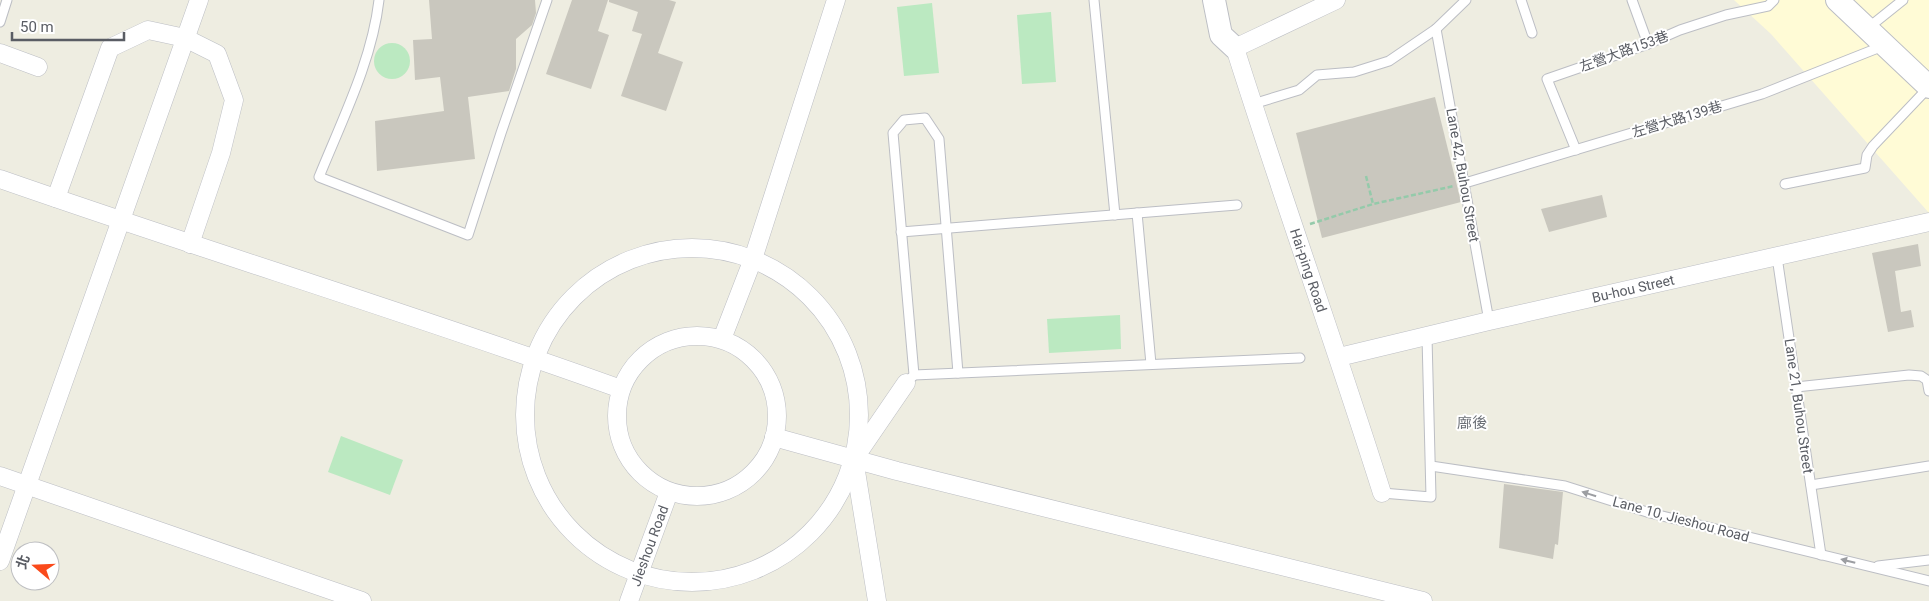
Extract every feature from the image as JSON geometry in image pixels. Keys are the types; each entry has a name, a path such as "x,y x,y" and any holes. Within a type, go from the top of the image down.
{"street":[{"path":"0,561 199,0"},
{"path":"722,340 753,259 836,0"},
{"name":"Hai-ping Road","path":"1214,0 1221,35 1235,48"},
{"name":"Hai-ping Road","path":"1229,0 1235,31 1235,48 1294,230 1340,357 1382,493"},
{"path":"1235,48 1336,0"},
{"path":"1837,0 1929,87"},
{"path":"56,198 110,48 148,30 185,38 217,54 234,100 221,153 190,244"},
{"path":"0,53 38,67"},
{"path":"0,179 120,221 535,358 621,389"},
{"name":"Bu-hou Street","path":"1340,357 1427,338 1489,321 1929,222"},
{"path":"877,601 854,459 859,424 857,390 849,356 833,324 811,297 791,280 753,259 725,250 695,247 666,250 637,257 619,265 586,286 564,307 547,331 535,358 527,387 524,417 527,446 535,475 548,502 565,526 586,547 611,563 638,575 676,583 715,582 753,572 787,554 817,528 839,496 854,459 910,379"},
{"path":"698,335 722,340 744,350 760,367 772,388 777,412 774,437 767,454 756,469 742,482 725,491 707,496 688,496 669,492 651,482 640,472 624,450 617,410 621,389 633,367 651,350 673,339 698,335"},
{"path":"774,437 854,459 1423,601"},
{"path":"0,476 362,601"},
{"name":"Jieshou Road","path":"629,601 669,492"}],"lane":[{"path":"0,22 7,0"},
{"path":"379,0 376,25 366,58 319,177 468,235 501,132 547,0"},
{"path":"1094,0 1115,215"},
{"path":"1253,104 1299,90 1317,76 1354,72 1389,61 1436,29 1466,0"},
{"path":"1521,0 1532,33"},
{"path":"1632,0 1648,44"},
{"name":"左營大路153巷","path":"1576,150 1547,79 1648,44 1680,30 1726,15 1768,6 1774,0"},
{"path":"1868,28 1903,0"},
{"name":"Lane 42, Buhou Street","path":"1436,29 1489,321"},
{"name":"左營大路139巷","path":"1465,183 1762,94 1886,45"},
{"path":"1785,184 1865,168 1867,155 1873,146 1929,87"},
{"path":"958,373 939,138 925,118 904,120 893,133 910,379 958,373 1300,358"},
{"path":"901,232 1237,205"},
{"path":"1137,213 1151,364"},
{"name":"Lane 21, Buhou Street","path":"1777,257 1821,554"},
{"path":"1382,493 1431,498 1427,338"},
{"path":"1796,387 1909,375 1921,376 1927,380 1929,391"},
{"name":"Lane 10, Jieshou Road","path":"1431,466 1565,486 1650,513 1929,581"},
{"path":"1811,485 1929,466"},
{"path":"1870,567 1929,560"}],"path":[{"path":"1366,176 1373,204"},
{"path":"1294,230 1373,204 1465,183"}],"shaded area":[{"path":"1734,0 1929,0 1929,213 1771,34"}],"green space":[{"path":"932,3 939,73 904,76 897,7"},
{"path":"1051,12 1056,82 1022,84 1017,15"},
{"path":"392,43 404,49 410,61 404,73 392,79 380,73 374,61 380,49"},
{"path":"1120,315 1121,349 1049,353 1047,319"},
{"path":"341,436 403,460 390,495 328,472"}],"building":[{"path":"429,0 535,0 536,13 532,25 516,39 516,69 509,91 468,97 475,159 377,171 375,121 444,111 440,77 415,80 413,40 432,39"},
{"path":"572,0 608,0 598,31 609,35 591,89 546,74"},
{"path":"609,0 669,0 676,2 658,53 683,62 666,111 621,96 642,34 632,31 638,12 609,2"},
{"path":"1435,97 1461,202 1322,238 1296,133"},
{"path":"1602,195 1607,217 1549,232 1541,209"},
{"path":"1918,244 1921,266 1895,271 1901,312 1911,310 1914,327 1888,332 1872,253"},
{"path":"1504,484 1563,492 1558,545 1555,544 1553,559 1499,548"}],"district":[{"name":"廍後","path":"1472,423"}]}
